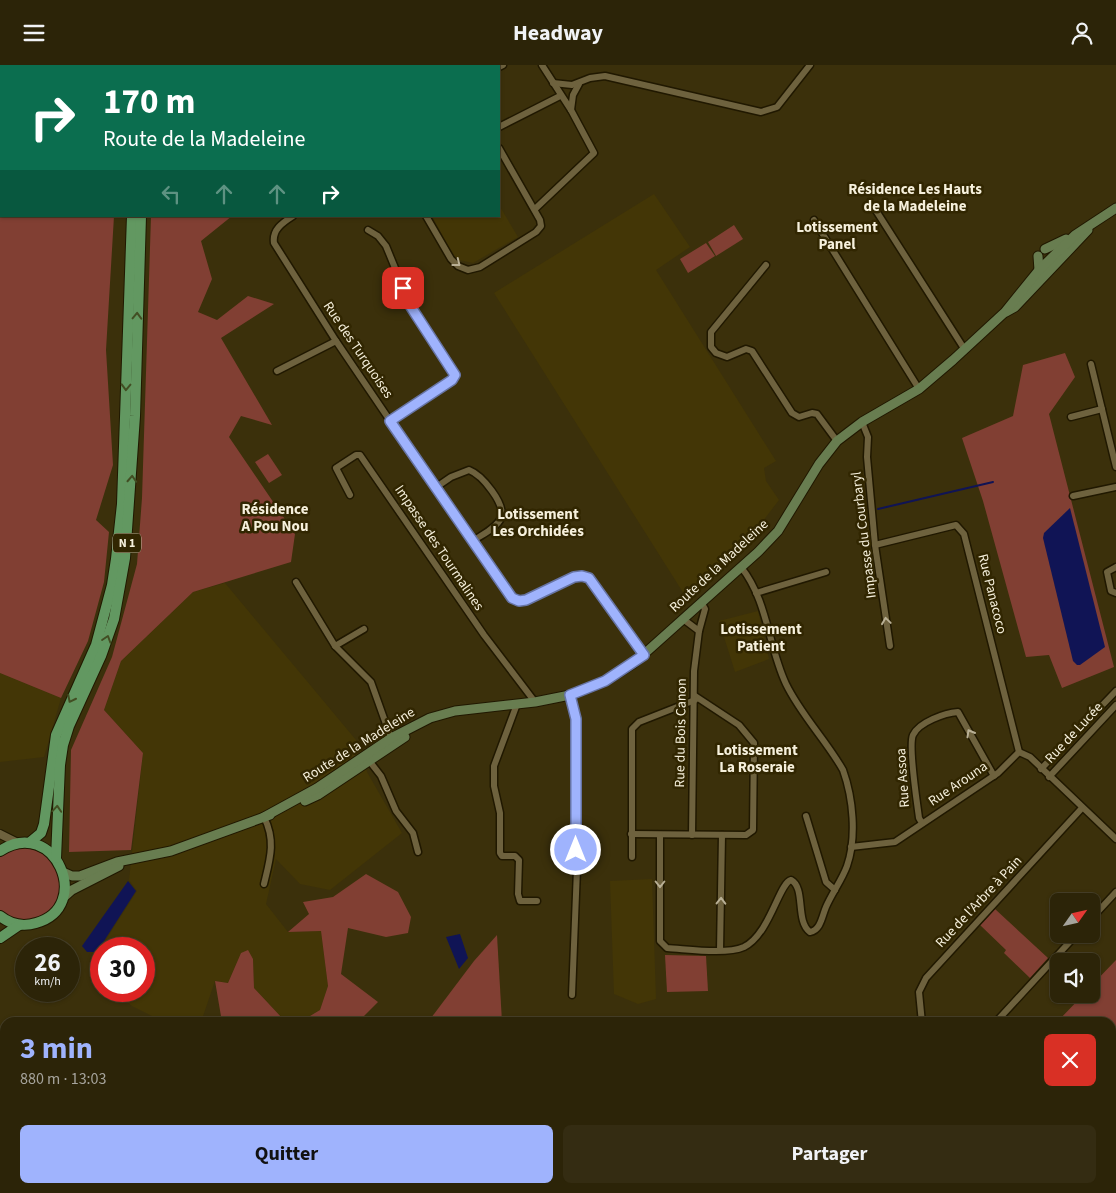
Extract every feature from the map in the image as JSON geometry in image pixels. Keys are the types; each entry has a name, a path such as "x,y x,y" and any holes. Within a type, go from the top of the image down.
{"main road":[{"name":"Route de la Madeleine","path":"368,758 391,738 430,718 455,711 535,702 570,695 605,681 644,655 778,531 819,464 838,441 862,422 919,389 965,350 1005,312 1038,270 1075,235 1116,209"},
{"name":"N 1","path":"0,851 24,843 41,833 44,825 56,735 96,645 112,585 122,504 132,217"},
{"name":"N 1","path":"63,898 65,885 63,872 56,858 60,765 63,745 69,726 104,647 114,619 125,559 135,416 141,217"},
{"name":"Route de la Madeleine","path":"1005,312 1015,307 1094,224"},
{"path":"1045,249 1075,235"},
{"path":"1038,256 1038,270"},
{"name":"Route de la Madeleine","path":"63,872 72,876 80,876 117,862 171,851 264,817 422,728 473,709"},
{"path":"24,843 39,846 56,858"},
{"name":"Route de la Madeleine","path":"63,898 72,890 128,861"},
{"path":"0,938 19,925 38,923 46,919 56,910 63,898"},
{"path":"0,916 19,925"}],"street":[{"path":"535,209 594,153 571,110 560,96 542,65"},
{"path":"553,83 572,85 579,84 590,78 605,77 760,112 777,107 810,65"},
{"path":"571,110 573,95 579,84"},
{"path":"500,126 560,96"},
{"path":"427,217 458,267 472,270 536,233 541,223 535,209 500,149"},
{"path":"875,209 965,350"},
{"name":"Rue des Turquoises","path":"291,217 278,227 273,237 274,243 336,341 507,593 519,601 574,577 582,576 589,578 644,655"},
{"path":"814,219 919,389"},
{"path":"368,230 378,236 386,246 411,307 455,375 452,380 390,421"},
{"path":"766,265 711,332 711,347 716,353 727,357 746,349 752,351 792,413 800,417 812,413 817,415 838,441"},
{"path":"277,371 336,341"},
{"path":"1092,364 1116,467"},
{"path":"1071,417 1102,409"},
{"name":"Impasse du Courbaryl","path":"862,422 868,437 867,457 875,545 890,646"},
{"name":"Impasse des Tourmalines","path":"350,495 336,468 356,455 360,455 484,635 535,702"},
{"path":"435,488 460,472 469,470 478,475 494,495 501,507 501,518 494,526 473,541"},
{"path":"1073,496 1116,487"},
{"name":"Rue Panacoco","path":"875,545 956,525 964,534 1019,752"},
{"path":"660,835 660,941 667,948 732,950 743,947 754,940 774,910 786,881 794,882 797,888 804,924 810,932 819,927 846,867 851,847 850,800 843,770 793,697 785,682 765,613 741,567"},
{"path":"1116,567 1107,572 1111,591 1116,593"},
{"path":"756,593 826,572"},
{"path":"296,582 335,646 371,681 391,738"},
{"name":"Rue du Bois Canon","path":"692,835 694,671 699,631 706,609 701,601"},
{"path":"683,619 699,631"},
{"path":"335,646 364,629"},
{"path":"1042,769 1116,691"},
{"path":"570,695 576,719 577,869 572,995"},
{"path":"632,834 746,835 752,832 754,743 739,725 695,698 639,722 632,729 632,834 632,857"},
{"path":"516,704 494,766 494,786 500,813 500,853 502,855 514,856 519,860 518,895 520,901 537,901"},
{"name":"Rue de Lucée","path":"1049,777 1115,707"},
{"name":"Rue Assoa","path":"922,823 919,818 912,748 913,735 922,726 942,715 958,712 994,776"},
{"path":"1019,752 1030,757 1116,839"},
{"name":"Rue Arouna","path":"851,847 892,844 994,776 1019,752"},
{"path":"368,758 381,776 396,811 413,833 418,852"},
{"name":"Rue de l'Arbre à Pain","path":"921,1017 919,992 926,978 1082,808"},
{"path":"806,815 826,882 835,890"},
{"path":"264,817 271,831 270,859 264,884"},
{"path":"0,834 24,843"},
{"path":"720,950 722,835"},
{"path":"1100,909 1116,892"},
{"path":"1001,1017 1069,943"}],"shaded area":[{"path":"654,194 690,247 656,270 776,461 764,468 766,481 779,500 747,542 684,594 494,293"},
{"path":"500,207 518,237 473,263 455,259 433,217 500,217"},
{"path":"0,217 114,217 106,350 113,465 96,520 109,532 104,582 88,641 61,698 0,673"},
{"path":"151,217 231,217 201,241 212,279 198,312 217,320 248,296 274,304 221,338 272,425 241,416 229,437 295,534 291,562 193,592 121,661 104,710 143,753 131,850 69,852 71,750 112,657 137,564 142,498"},
{"path":"734,225 743,239 716,256 708,242"},
{"path":"706,243 715,256 688,273 680,259"},
{"path":"1065,353 1075,377 1049,414 1114,667 1062,688 1049,655 1026,657 983,501 962,438 1013,416 1023,365"},
{"path":"268,454 282,475 269,483 255,462"},
{"path":"1070,508 1105,647 1080,665 1073,661 1043,538 1044,533"},
{"path":"225,583 361,746 367,772 402,833 330,890 300,884 276,859 266,904 288,932 321,931 328,986 320,1010 308,1017 281,1017 254,988 253,959 241,953 228,983 215,981 203,1017 154,1017 127,1002 155,1002 155,937 108,937 137,891 129,880 143,753 104,710 121,661 193,592"},
{"path":"758,611 769,659 735,672 719,621"},
{"path":"0,673 61,698 44,757 0,762"},
{"path":"25,848 40,852 51,861 57,871 60,884 59,896 53,907 43,915 28,920 17,920 0,911 0,857 15,849"},
{"path":"366,874 398,892 411,917 408,933 386,937 348,928 341,974 378,1002 363,1017 308,1017 320,1010 328,986 321,931 288,932 309,914 303,902 333,897"},
{"path":"652,879 656,999 638,1004 614,994 610,881"},
{"path":"128,881 136,891 107,937 90,937 90,952 87,952 82,946"},
{"path":"995,909 1048,958 1030,978 1004,953 1006,950 980,925"},
{"path":"460,934 468,958 459,969 446,937"},
{"path":"497,935 502,1017 432,1017 474,961"},
{"path":"248,950 253,959 254,988 281,1017 221,1017 215,981 228,983 241,953"},
{"path":"665,955 706,956 708,991 667,992"},
{"path":"1116,960 1116,1017 1062,1017 1075,1003 1100,1003 1100,977"}],"waterway":[{"path":"878,509 993,482"}],"district":[{"name":"Résidence Les Hauts de la Madeleine","path":"915,198"},
{"name":"Lotissement Panel","path":"837,236"},
{"name":"Résidence A Pou Nou","path":"275,518"},
{"name":"Lotissement Les Orchidées","path":"538,522"},
{"name":"Lotissement Patient","path":"761,638"},
{"name":"Lotissement La Roseraie","path":"757,758"}],"route":[{"path":"403,288 411,307 455,375 452,380 390,421 512,598 519,601 526,600 574,577 582,576 589,578 644,655 620,673 592,687 570,695 576,719 576,850"}]}
